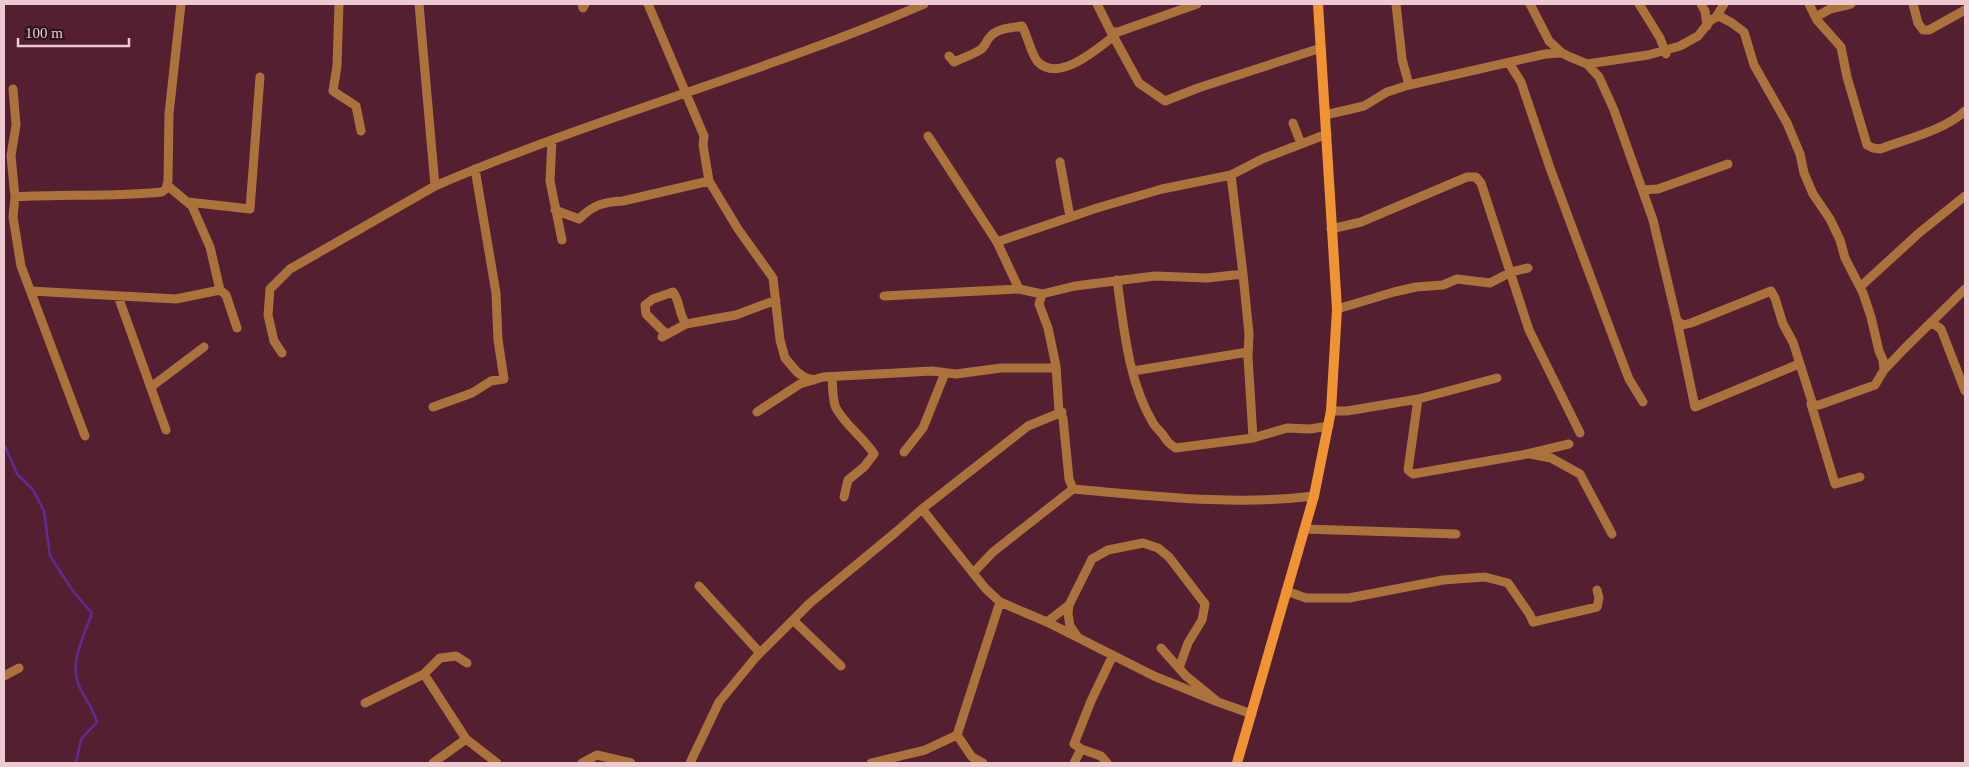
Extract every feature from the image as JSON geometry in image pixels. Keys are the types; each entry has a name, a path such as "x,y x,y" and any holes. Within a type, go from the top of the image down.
{"street":[{"path":"15,197 64,194 136,195 162,192 168,186 170,114 181,4"},
{"path":"339,4 338,66 333,91 356,106 361,131"},
{"path":"419,4 436,186"},
{"path":"648,4 704,136 709,181 728,215 773,278 780,340 785,358 804,377 814,380"},
{"path":"282,353 274,341 268,315 270,289 290,269 436,186 475,168 797,54 924,4"},
{"path":"1097,4 1139,83 1164,101 1321,48"},
{"path":"949,56 954,62 986,46 989,37 999,31 1022,26 1037,61 1046,67 1058,68 1071,65 1087,57 1112,34 1197,4"},
{"path":"1237,763 1314,496 1331,411 1337,309 1318,4"},
{"path":"1396,4 1402,59 1409,85"},
{"path":"1530,4 1550,40 1562,54"},
{"path":"1639,4 1660,38 1665,53"},
{"path":"1701,4 1705,11 1707,26"},
{"path":"1587,64 1665,53 1698,36 1710,21 1716,17 1724,4"},
{"path":"1809,4 1816,16 1841,47 1847,77 1867,145 1880,149 1928,131 1959,117 1965,111"},
{"path":"1816,16 1830,9 1851,4"},
{"path":"1913,4 1918,23 1923,30 1929,30 1965,10"},
{"path":"1716,17 1721,17 1744,32 1754,65 1787,123 1800,154 1804,173 1813,194 1837,233 1845,258 1860,287 1871,317 1884,370"},
{"path":"1325,115 1364,106 1386,92 1409,85 1545,54 1562,54 1587,64 1599,76 1614,110 1654,220 1695,407 1799,364"},
{"path":"1509,63 1521,82 1550,168 1609,328 1629,378 1643,402"},
{"path":"188,202 250,209 260,77"},
{"path":"13,89 16,126 11,156 15,197 13,217 21,266 85,436"},
{"path":"1293,123 1301,144"},
{"path":"997,242 1162,189 1231,175 1262,159 1327,134"},
{"path":"928,136 997,242 1019,289"},
{"path":"552,140 550,181 562,240"},
{"path":"1060,162 1070,217"},
{"path":"1643,190 1658,189 1728,164"},
{"path":"433,407 472,393 490,381 504,379 498,340 496,293 475,168"},
{"path":"1231,175 1246,299 1253,438"},
{"path":"1331,229 1361,222 1472,176 1476,177 1481,183 1529,330 1580,433"},
{"path":"555,210 579,219 590,208 609,202 622,201 709,181"},
{"path":"168,186 192,206 210,247 220,290 226,295 237,328"},
{"path":"1860,287 1919,233 1965,196"},
{"path":"1337,309 1394,292 1416,287 1442,285 1457,279 1490,283 1511,272 1528,268"},
{"path":"884,296 1019,289 1042,294 1075,286 1155,276 1207,278 1243,274"},
{"path":"1117,280 1128,349 1140,394 1150,418 1167,443 1176,448 1253,438 1287,428 1310,429 1329,426"},
{"path":"1811,404 1818,405 1875,385 1884,370 1965,289"},
{"path":"30,291 176,300 220,290"},
{"path":"1677,321 1682,325 1691,323 1771,291 1783,324 1793,342 1834,484 1860,477"},
{"path":"686,324 679,315 679,301 673,292 645,305 646,314 664,336 686,324 736,315 776,300"},
{"path":"1042,294 1039,304 1048,328 1056,368 1069,479 1073,489"},
{"path":"118,296 166,430"},
{"path":"1931,322 1941,329 1965,391"},
{"path":"150,387 204,347"},
{"path":"1133,371 1248,352"},
{"path":"757,412 800,384 832,377 932,371 956,374 1001,368 1056,368"},
{"path":"904,452 923,428 945,373"},
{"path":"832,377 835,407 874,454 864,467 848,480 844,497"},
{"path":"1331,411 1347,411 1418,399 1497,378"},
{"path":"1418,399 1408,470 1414,474 1528,454 1569,444"},
{"path":"690,763 719,702 760,653 810,603 922,509 1028,426 1061,413"},
{"path":"1528,454 1551,458 1580,474 1612,534"},
{"path":"973,573 993,552 1073,489 1204,500 1281,500 1314,496"},
{"path":"922,509 985,588 1000,602 1047,622 1154,676 1252,714"},
{"path":"1305,529 1456,534"},
{"path":"1078,637 1070,626 1069,605 1092,559 1108,550 1143,542 1158,548 1169,558 1205,604 1202,620 1188,643 1180,668"},
{"path":"1286,591 1306,598 1349,598 1443,580 1484,577 1508,583 1533,622 1597,607 1599,598 1597,590"},
{"path":"699,586 760,653"},
{"path":"871,763 924,750 957,735 1000,602"},
{"path":"1047,622 1069,605"},
{"path":"793,620 841,666"},
{"path":"1161,648 1186,676 1218,702"},
{"path":"1107,763 1101,756 1081,749 1074,744 1113,655"},
{"path":"365,703 424,674 440,658 456,656 467,663"},
{"path":"4,676 19,668"},
{"path":"424,674 466,739 498,763"},
{"path":"957,735 972,757 982,763"},
{"path":"433,763 466,739"},
{"path":"1074,763 1081,749"},
{"path":"582,763 597,755 632,763"}],"waterway":[{"path":"5,446 17,474 33,490 44,511 50,556 73,591 92,613 78,650 76,669 80,688 97,722 81,739 76,763"}]}
